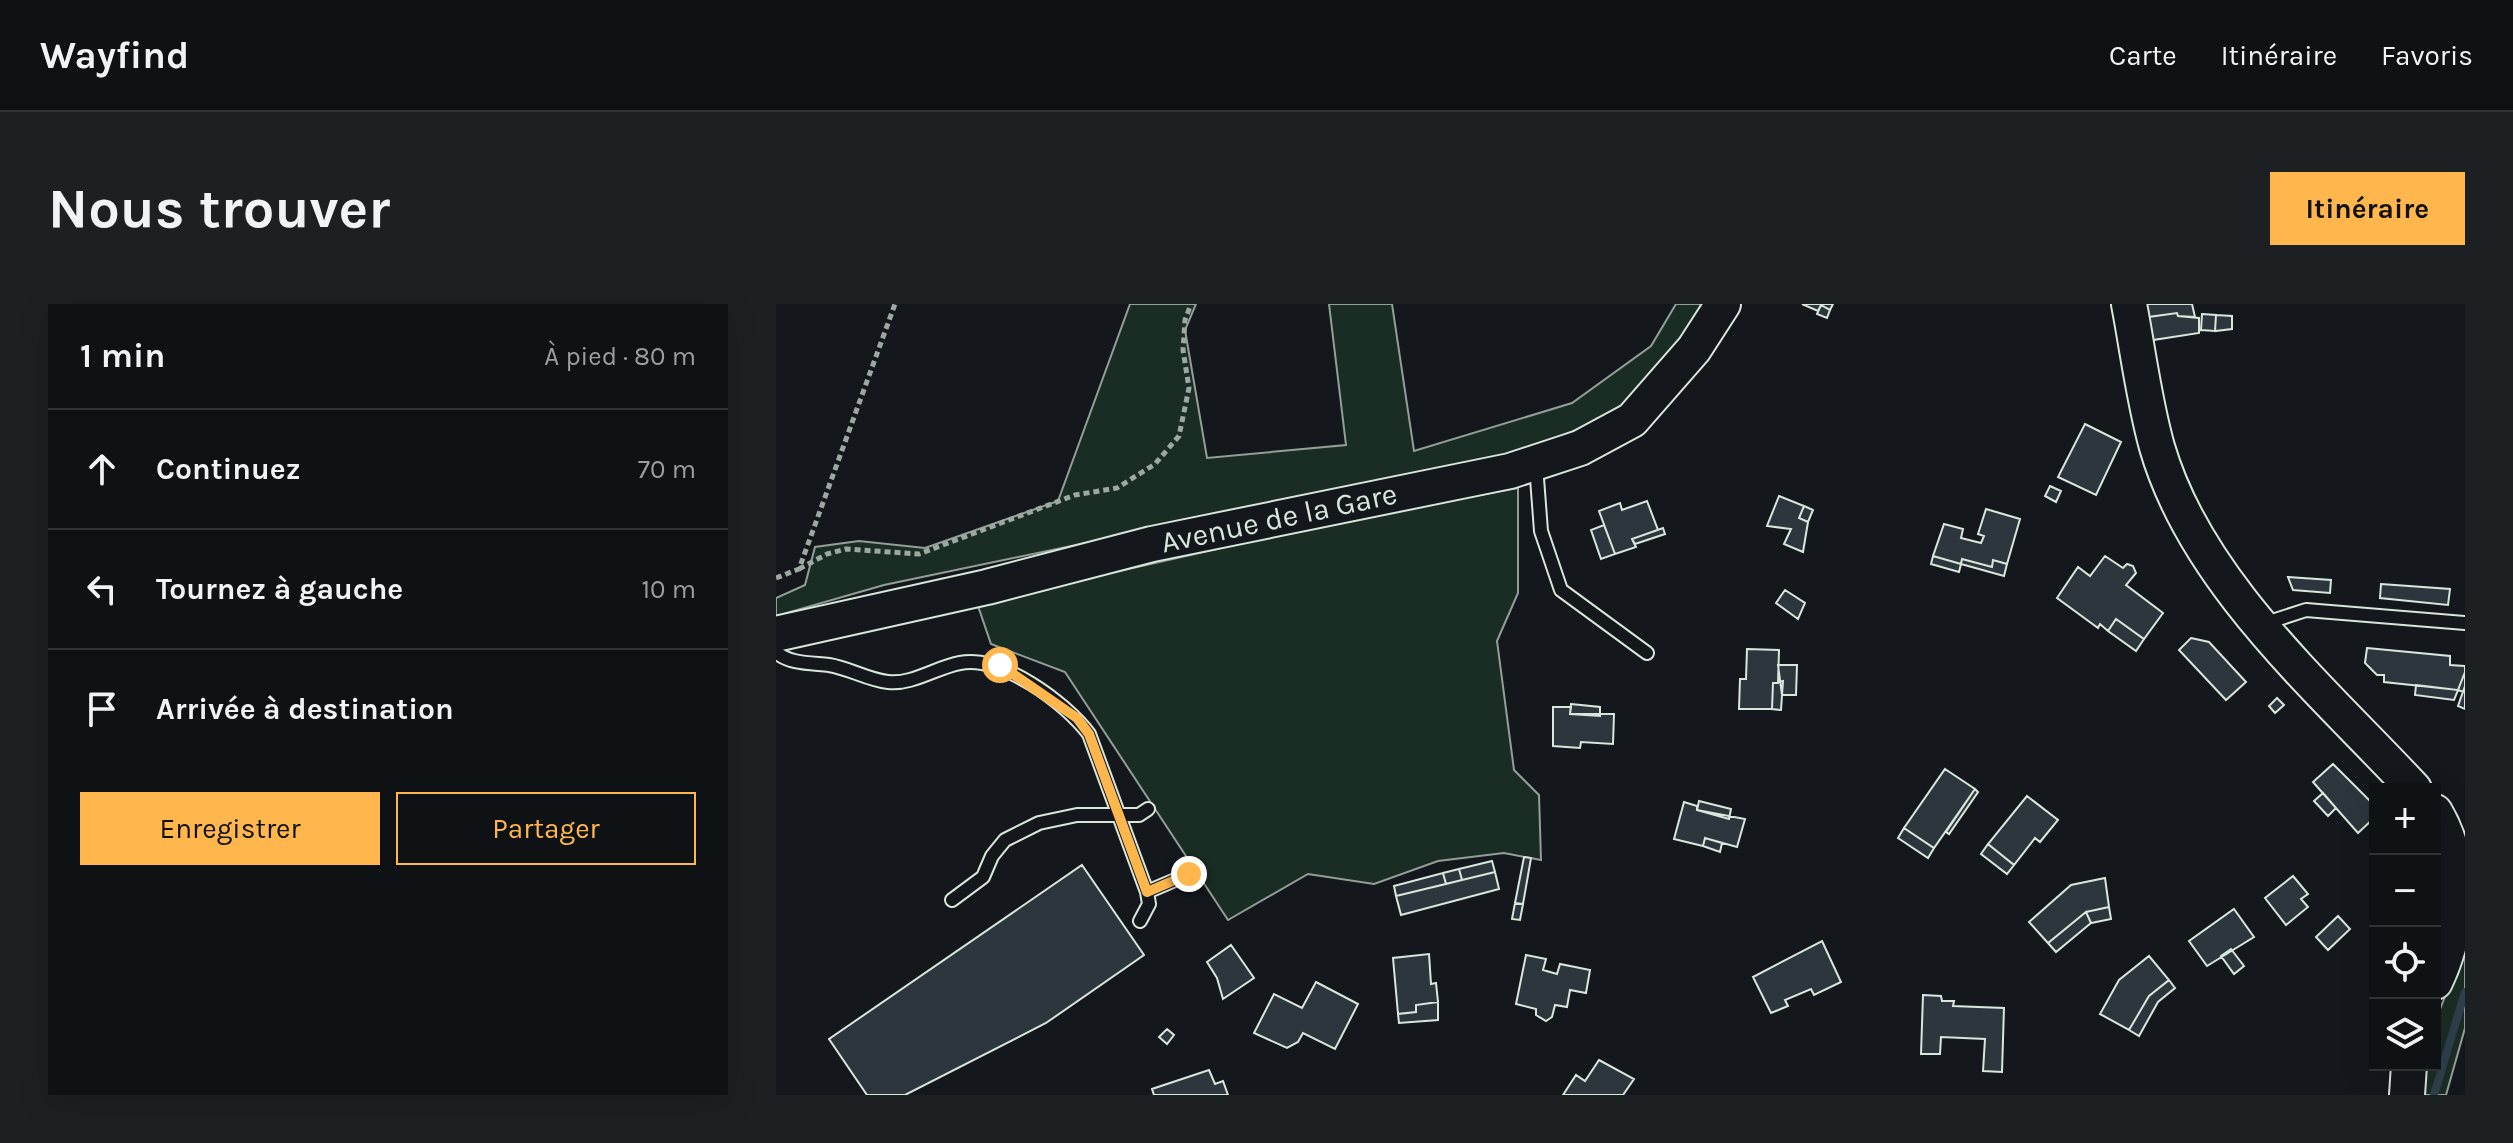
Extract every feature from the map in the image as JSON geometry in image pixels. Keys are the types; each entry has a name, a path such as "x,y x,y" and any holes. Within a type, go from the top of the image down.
{"street":[{"name":"Avenue de la Gare","path":"776,634 987,587 1152,544 1510,471 1580,448 1632,420 1694,349 1723,304"},
{"path":"2129,304 2157,447 2198,540 2260,624 2408,783"},
{"path":"2441,818 2462,863 2464,892 2452,946 2441,969"},
{"path":"2407,1095 2409,1071"}],"lane":[{"path":"1536,462 1541,531 1561,590 1647,653"},
{"path":"2260,624 2306,610 2465,623"},
{"path":"776,652 784,659 838,667 887,682 958,663 979,661 1000,665 1077,718 1089,734 1147,892 1149,904 1140,921"},
{"path":"952,900 983,877 992,856 1005,840 1039,823 1077,815 1139,815 1148,809"},
{"path":"1147,892 1189,874"}],"path":[{"path":"799,569 895,304"},
{"path":"776,578 827,554 846,549 919,554 1075,495 1117,488 1155,464 1179,436 1189,388 1183,350 1185,320 1191,304"}],"green space":[{"path":"1130,304 1196,304 1185,330 1207,458 1346,445 1329,304 1392,304 1414,451 1572,403 1651,346 1676,304 1709,304 1654,385 1607,418 1517,453 884,585 776,616 776,598 805,585 815,547 859,541 925,548 1058,501"},
{"path":"1518,488 1518,593 1497,641 1514,770 1539,795 1541,860 1504,853 1438,861 1374,884 1308,874 1228,920 1065,672 991,644 977,603 1346,520"},
{"path":"2465,946 2465,1028 2446,1095 2422,1095 2424,1071 2441,1071 2441,1007"}],"building":[{"path":"1802,304 1833,304 1830,310 1821,305 1818,311"},
{"path":"2146,304 2192,304 2195,317 2178,316 2177,313 2148,317"},
{"path":"1821,305 1830,310 1827,318 1817,314"},
{"path":"2177,313 2178,316 2199,318 2199,333 2153,340 2148,317"},
{"path":"2202,314 2216,315 2215,331 2201,330"},
{"path":"2216,315 2232,316 2232,329 2215,331"},
{"path":"2085,424 2121,442 2096,495 2058,477"},
{"path":"2050,486 2061,491 2056,502 2045,496"},
{"path":"1779,496 1804,506 1799,518 1808,522 1803,552 1784,544 1791,529 1767,526"},
{"path":"1647,501 1658,530 1632,539 1636,547 1615,554 1599,511 1620,503 1622,510"},
{"path":"1804,506 1813,510 1808,522 1799,518"},
{"path":"1986,509 2020,519 2007,564 1993,560 1992,567 1962,559 1961,564 1933,556 1944,524 1963,529 1961,538 1981,543 1984,536 1978,534"},
{"path":"1604,525 1615,554 1601,559 1591,530"},
{"path":"1663,528 1665,534 1635,544 1632,539"},
{"path":"1933,556 1961,564 1959,572 1931,564"},
{"path":"2105,556 2123,568 2127,564 2133,566 2136,573 2126,585 2163,613 2144,639 2116,619 2108,631 2100,624 2098,628 2057,598 2078,567 2090,576"},
{"path":"1962,559 1992,567 1993,560 2007,564 2004,576 1961,564"},
{"path":"2288,577 2331,580 2330,593 2293,590"},
{"path":"2381,584 2450,589 2448,605 2380,598"},
{"path":"1785,590 1805,603 1798,619 1776,603"},
{"path":"2116,619 2144,639 2136,651 2108,631"},
{"path":"2191,638 2209,642 2246,682 2226,700 2179,650"},
{"path":"2367,648 2450,656 2450,665 2465,666 2465,672 2458,690 2384,682 2384,675 2377,675 2365,663"},
{"path":"1747,649 1779,650 1778,683 1773,683 1772,709 1739,709 1740,679 1746,679"},
{"path":"1778,665 1797,665 1796,695 1782,695"},
{"path":"2465,672 2465,686 2463,692 2458,690"},
{"path":"1783,681 1781,710 1772,709 1773,683"},
{"path":"2416,685 2458,690 2454,700 2415,695"},
{"path":"2465,686 2465,709 2458,706"},
{"path":"2277,698 2284,705 2275,713 2269,706"},
{"path":"1571,704 1600,707 1600,716 1570,714"},
{"path":"1553,707 1571,707 1570,714 1614,714 1613,744 1581,742 1580,748 1553,746"},
{"path":"2333,764 2369,800 2369,823 2358,833 2313,782"},
{"path":"1945,769 1975,789 1934,848 1904,828"},
{"path":"1975,789 1978,792 1949,834 1946,832"},
{"path":"2323,793 2336,808 2328,816 2314,801"},
{"path":"2027,796 2058,820 2040,842 2035,838 2014,865 1988,844"},
{"path":"1699,801 1731,809 1729,819 1697,810"},
{"path":"1684,802 1697,806 1697,810 1745,819 1737,847 1705,838 1703,846 1674,839"},
{"path":"1904,828 1934,848 1928,858 1898,838"},
{"path":"1705,838 1722,843 1720,852 1703,846"},
{"path":"1988,844 2014,865 2007,874 1981,854"},
{"path":"1524,857 1531,858 1523,904 1515,903"},
{"path":"1492,861 1495,872 1462,880 1459,869"},
{"path":"1082,865 1144,955 1046,1023 905,1095 867,1095 829,1039"},
{"path":"1459,869 1462,880 1446,884 1443,873"},
{"path":"1495,872 1499,889 1401,915 1396,896"},
{"path":"1443,873 1446,884 1396,896 1394,886"},
{"path":"2293,876 2308,894 2301,899 2308,907 2286,925 2265,898"},
{"path":"2105,878 2109,907 2086,912 2048,943 2029,922 2071,885"},
{"path":"1515,903 1523,904 1520,920 1512,919"},
{"path":"2109,907 2111,919 2091,923 2086,912"},
{"path":"2234,909 2254,937 2207,966 2189,941"},
{"path":"2086,912 2091,923 2056,952 2048,943"},
{"path":"2338,916 2350,929 2328,950 2316,937"},
{"path":"1822,941 1841,982 1814,995 1811,989 1785,1000 1788,1006 1771,1013 1753,977"},
{"path":"1231,945 1254,978 1223,999 1217,978 1207,962"},
{"path":"2231,949 2244,966 2234,974 2221,956"},
{"path":"1429,954 1431,984 1436,983 1438,1002 1416,1005 1416,1012 1398,1014 1393,958"},
{"path":"1526,955 1546,959 1543,970 1557,974 1560,964 1590,970 1586,993 1570,990 1567,1007 1555,1005 1552,1017 1546,1021 1536,1015 1536,1009 1516,1004"},
{"path":"2149,956 2169,980 2149,996 2129,1030 2100,1014 2119,980"},
{"path":"2169,980 2175,988 2158,1002 2139,1036 2129,1030 2149,996"},
{"path":"1316,982 1358,1004 1335,1049 1303,1033 1298,1042 1287,1048 1254,1033 1274,994 1302,1008"},
{"path":"1923,995 1941,996 1942,1001 1954,1001 1953,1006 2004,1008 2002,1072 1983,1071 1985,1039 1941,1037 1940,1054 1921,1054"},
{"path":"1438,1002 1438,1020 1399,1023 1398,1014 1416,1012 1416,1005"},
{"path":"1167,1029 1174,1035 1167,1044 1159,1037"},
{"path":"1599,1060 1634,1079 1623,1095 1563,1095 1576,1075 1585,1081"},
{"path":"1209,1070 1215,1084 1223,1081 1228,1095 1154,1095 1152,1089"}],"waterway":[{"path":"2434,1095 2465,992"}],"route":[{"path":"1000,665 1077,718 1089,734 1147,892 1189,874"}]}
